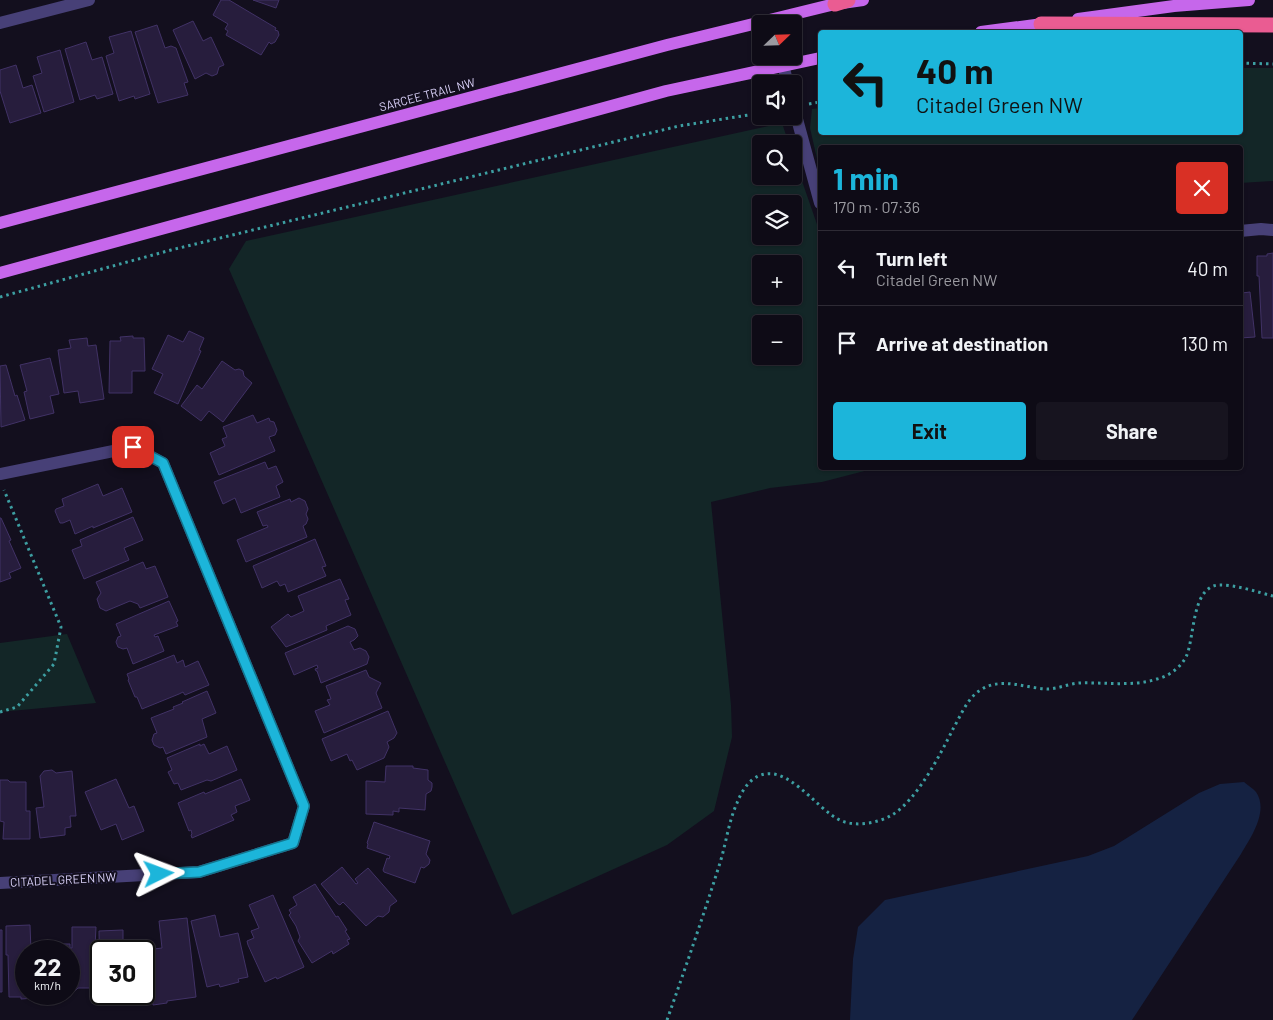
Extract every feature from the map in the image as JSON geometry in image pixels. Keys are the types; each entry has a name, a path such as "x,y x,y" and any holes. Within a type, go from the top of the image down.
{"highway":[{"path":"1041,24 1273,25"}],"main road":[{"name":"SARCEE TRAIL NW","path":"0,223 667,45 842,2 863,0"},
{"path":"996,30 1174,6 1249,0"},
{"path":"802,61 818,58"},
{"path":"0,273 657,93 783,65"}],"street":[{"path":"0,23 89,0"},
{"path":"783,65 786,75"},
{"path":"799,125 818,195"},
{"path":"1243,231 1273,230"},
{"name":"CITADEL GREEN NW","path":"0,474 133,447 163,463 304,806 293,843 199,872 0,883"}],"path":[{"path":"1243,63 1273,64"},
{"path":"814,103 818,102"},
{"path":"0,297 171,250 680,126 752,114"},
{"path":"0,712 17,707 54,664 61,627 4,490"},
{"path":"668,1020 718,869 736,805 751,781 766,774 786,778 842,821 855,823 879,821 892,816 902,808 914,793 938,757 965,708 982,689 992,685 1008,683 1047,689 1075,684 1132,683 1156,680 1173,672 1185,659 1200,600 1206,591 1213,586 1228,586 1273,596"}],"green space":[{"path":"1243,68 1273,68 1273,181 1243,183 1243,145 818,145 818,163 810,128 812,109 818,108 818,135 1243,135"},
{"path":"773,125 783,125 786,135 752,135 752,185 802,185 802,181 818,227 818,470 868,470 822,482 770,488 711,502 731,705 732,737 714,811 667,845 512,915 229,269 246,241"},
{"path":"67,634 96,703 0,712 0,643"}],"water":[{"path":"1244,782 1256,792 1261,807 1254,832 1132,1020 850,1020 853,959 858,927 885,900 1088,856 1114,846 1199,793 1220,784"}],"building":[{"path":"221,0 229,0 276,28 275,30 278,31 279,35 275,42 271,44 269,42 261,55 226,35 228,31 225,29 228,24 213,15"},
{"path":"253,0 279,0 276,8"},
{"path":"193,21 203,41 211,37 224,65 219,67 217,74 212,76 206,73 195,79 173,30"},
{"path":"157,25 165,48 171,46 176,48 188,82 184,83 188,95 158,103 135,32"},
{"path":"131,31 150,94 135,99 134,96 119,101 106,56 114,53 109,37"},
{"path":"86,42 92,60 102,57 113,94 97,99 95,95 80,100 65,49"},
{"path":"60,50 74,102 44,112 33,76 42,73 37,57"},
{"path":"16,65 23,88 32,85 41,113 10,123 0,91 0,70"},
{"path":"1273,253 1273,338 1262,338 1257,256 1267,256 1267,254"},
{"path":"1250,292 1255,337 1243,338 1243,293"},
{"path":"189,331 204,338 199,350 201,351 178,404 154,393 163,374 152,369 168,335 183,342"},
{"path":"133,336 133,338 144,338 145,371 132,371 132,393 109,393 110,341 121,341 120,337"},
{"path":"87,338 88,346 96,345 104,399 80,403 78,391 64,393 58,350 71,348 69,340"},
{"path":"50,358 59,394 50,396 54,413 30,419 24,392 27,391 20,365"},
{"path":"222,361 235,370 243,371 244,376 252,383 223,422 209,411 201,421 181,406 197,385 202,389"},
{"path":"6,365 15,396 17,395 25,420 1,427 0,366"},
{"path":"253,415 257,423 269,418 270,421 274,422 277,430 275,435 269,437 275,451 219,475 210,453 225,446 222,439 227,437 223,427"},
{"path":"265,462 268,469 276,466 283,482 276,486 280,497 241,513 235,498 223,504 214,482"},
{"path":"98,484 103,496 122,488 132,512 75,534 70,520 60,523 55,511 64,506 62,499"},
{"path":"299,498 305,501 308,509 306,514 308,519 303,526 307,537 246,562 237,540 268,527 267,525 263,526 257,512 290,499 291,502"},
{"path":"133,517 143,540 124,548 129,560 84,579 72,550 82,546 80,540"},
{"path":"0,518 11,540 9,541 21,568 9,573 11,578 0,582"},
{"path":"315,539 326,566 322,567 326,576 288,592 285,584 280,586 277,581 262,588 253,566"},
{"path":"143,562 146,569 155,566 168,597 140,608 138,604 130,601 106,611 100,608 97,599 101,593 96,582"},
{"path":"340,579 349,599 345,600 351,615 326,626 327,630 286,647 271,627 288,614 291,617 304,611 298,596"},
{"path":"169,601 178,621 176,622 178,626 154,635 155,637 158,636 164,651 133,664 127,648 118,647 116,642 118,637 121,636 116,624"},
{"path":"348,626 355,629 358,636 350,642 354,650 360,648 366,651 369,657 367,664 321,683 315,669 318,668 317,665 294,675 285,653"},
{"path":"174,655 177,663 183,660 185,667 198,661 209,685 185,695 183,692 142,709 137,697 135,697 127,674"},
{"path":"366,670 369,677 381,683 376,693 382,708 324,733 315,711 330,705 327,700 331,699 326,686"},
{"path":"207,691 216,713 202,719 207,737 166,754 163,747 160,748 154,745 152,740 154,734 157,733 151,718 174,709 173,707 182,702"},
{"path":"388,711 397,733 394,738 387,742 389,747 384,758 357,770 347,754 331,761 322,739"},
{"path":"200,744 200,746 204,744 209,754 227,746 237,770 211,781 207,780 181,790 178,783 174,784 168,772 172,770 167,758"},
{"path":"386,766 413,766 413,768 428,770 428,780 432,783 432,787 431,791 426,794 425,810 399,808 399,812 393,811 393,815 366,814 366,781 385,782"},
{"path":"52,770 56,773 72,771 76,816 70,816 71,827 65,828 65,835 40,838 36,808 44,807 40,776 44,771"},
{"path":"116,779 129,808 134,806 144,831 122,840 116,824 101,830 85,792"},
{"path":"241,779 250,800 235,806 237,812 231,815 234,820 192,838 191,830 189,831 178,803"},
{"path":"0,780 26,782 26,811 30,811 30,839 3,839 4,822 0,821"},
{"path":"374,822 430,841 426,854 430,860 429,864 424,868 421,867 415,883 384,872 387,858 389,859 390,856 367,848"},
{"path":"342,867 356,884 358,883 355,879 368,868 397,901 390,906 389,912 383,917 378,916 366,926 343,902 340,905 338,904 321,884"},
{"path":"315,884 336,917 338,916 347,930 345,931 350,939 347,940 349,944 333,954 332,951 312,963 298,941 300,937 289,915 291,913 289,910 297,905 293,897"},
{"path":"273,895 304,967 277,979 276,977 265,982 247,941 254,938 251,931 259,928 249,905"},
{"path":"215,915 220,937 238,933 248,977 238,979 239,982 220,987 219,984 207,987 191,921"},
{"path":"187,918 196,997 155,1005 155,949 162,948 159,921"},
{"path":"30,925 31,940 15,940 15,997 9,997 6,926"},
{"path":"72,927 96,927 95,940 90,940 90,988 80,988 80,940 72,940"},
{"path":"0,930 2,930 2,992 0,992"},
{"path":"123,930 123,940 99,940 99,931"}],"route":[{"path":"133,447 163,463 304,806 293,843 199,872 159,874"}]}
